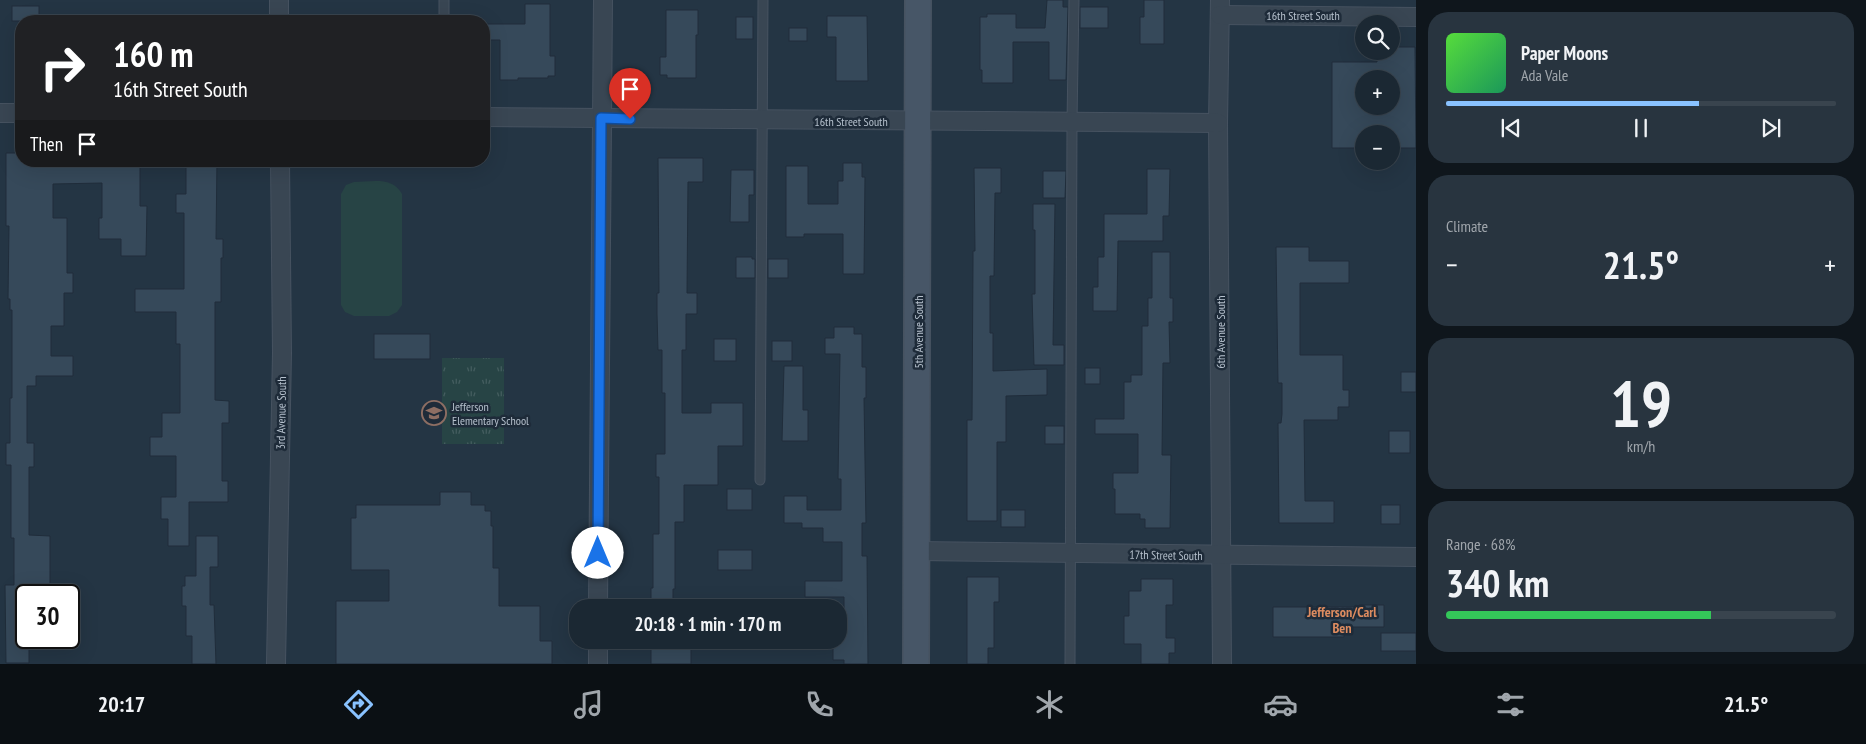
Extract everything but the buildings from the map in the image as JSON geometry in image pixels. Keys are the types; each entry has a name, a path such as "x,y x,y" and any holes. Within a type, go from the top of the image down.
{"street":[{"path":"279,0 279,15"},
{"path":"598,599 602,0"},
{"name":"5th Avenue South","path":"916,664 918,0"},
{"name":"16th Street South","path":"1220,8 1416,16"},
{"name":"6th Avenue South","path":"1220,8 1218,123 1222,664"},
{"path":"0,113 15,113"},
{"name":"16th Street South","path":"490,117 1218,123"},
{"name":"3rd Avenue South","path":"276,664 282,352 280,167"},
{"name":"17th Street South","path":"917,551 1416,557"},
{"path":"598,649 598,664"}],"lane":[{"path":"444,0 444,15"},
{"path":"760,480 763,0"},
{"path":"1070,664 1074,0"}],"green space":[{"path":"354,182 387,182 398,188 402,194 402,305 397,312 389,316 354,316 345,312 341,305 341,194 346,185"},
{"path":"442,358 504,358 504,444 442,444"}],"place":[{"name":"Jefferson Elementary School","path":"434,413"}],"district":[{"name":"Jefferson/Carl Ben","path":"1342,620"}],"route":[{"path":"598,553 601,118 630,119"}]}
